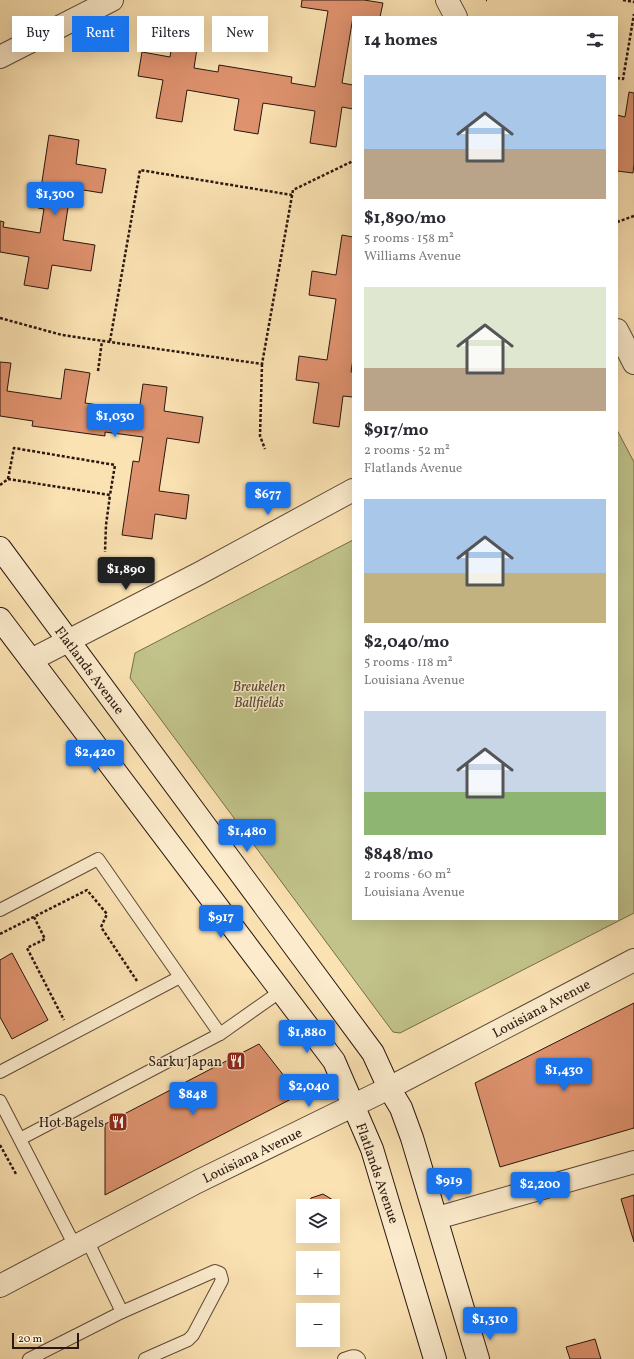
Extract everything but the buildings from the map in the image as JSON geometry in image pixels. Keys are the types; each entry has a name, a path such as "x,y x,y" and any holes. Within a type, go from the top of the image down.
{"main road":[{"path":"0,57 112,0"},
{"path":"447,0 455,16"},
{"path":"31,660 352,491"},
{"name":"Flatlands Avenue","path":"0,548 373,1054 389,1088 401,1108 412,1138 478,1359"},
{"name":"Flatlands Avenue","path":"0,619 334,1061 372,1149 435,1359"},
{"name":"Louisiana Avenue","path":"0,1286 198,1182 389,1088 634,960"},
{"path":"436,1218 634,1162"}],"lane":[{"path":"0,910 98,859 220,1034"},
{"path":"0,1072 180,977"},
{"path":"20,1138 220,1034 281,991"},
{"path":"0,1101 20,1138 122,1312"},
{"path":"29,1359 122,1312 215,1271 220,1273 222,1280 193,1335 188,1340 145,1359"},
{"path":"344,1359 353,1356 359,1359"}],"path":[{"path":"623,0 634,2"},
{"path":"618,78 623,79 634,14"},
{"path":"265,449 260,436 262,364 293,190 352,161"},
{"path":"110,341 140,170 292,195"},
{"path":"618,222 634,216"},
{"path":"0,318 62,335 262,364"},
{"path":"98,371 102,340"},
{"path":"0,485 8,479 14,448 115,465 106,525 105,552"},
{"path":"8,479 110,495"},
{"path":"0,934 87,890 107,914 101,927 137,981 143,978"},
{"path":"34,917 46,939 27,948 64,1020 57,1023"}],"green space":[{"name":"Breukelen Ballfields","path":"618,432 634,462 634,913 400,1033 393,1032 130,678 135,653 352,541 352,920 618,920"}],"place":[{"name":"Sarku Japan","path":"236,1061"},
{"name":"Hot Bagels","path":"118,1122"}]}
